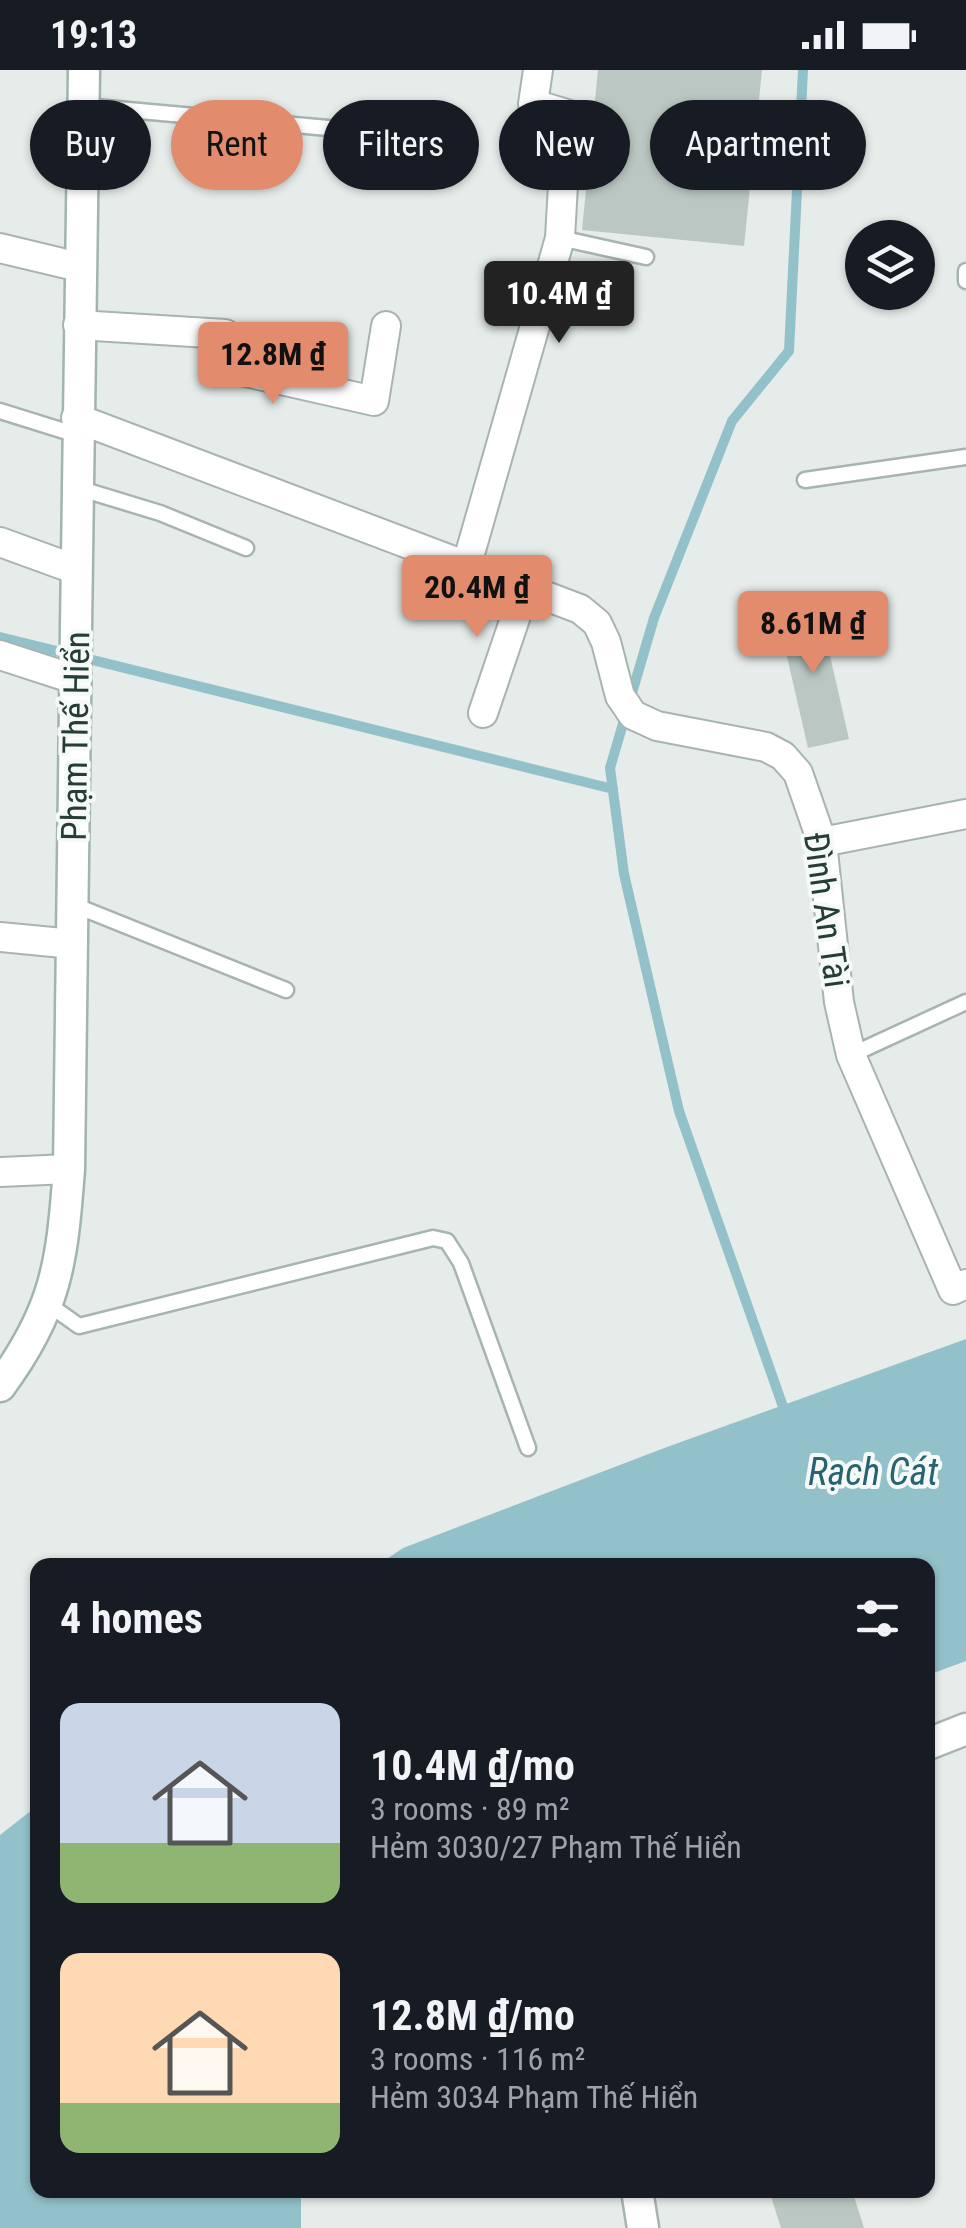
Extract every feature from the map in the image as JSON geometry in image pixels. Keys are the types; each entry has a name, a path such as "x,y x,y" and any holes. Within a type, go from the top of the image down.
{"main road":[{"name":"Phạm Thế Hiển","path":"83,100 84,70"},
{"name":"Phạm Thế Hiển","path":"0,1386 28,1348 48,1304 63,1246 69,1170 81,190"},
{"path":"935,1741 966,1729"},
{"path":"638,2198 644,2228"}],"street":[{"path":"467,564 560,238 567,114 533,104 538,70"},
{"path":"0,248 80,267"},
{"path":"78,325 225,334 224,366 374,401 386,326"},
{"path":"76,427 526,586 484,713"},
{"path":"0,542 77,570"},
{"name":"Đình An Tài","path":"526,586 580,608 597,623 620,696 634,715 657,726 766,747 783,756 798,773 822,842 839,1002 851,1054 953,1290 966,1284"},
{"path":"0,655 77,676"},
{"path":"822,842 966,814"},
{"path":"0,938 73,944"},
{"path":"0,1172 69,1170"}],"lane":[{"path":"151,112 323,128"},
{"path":"560,238 646,256"},
{"path":"966,271 966,281"},
{"path":"0,411 76,427"},
{"path":"806,480 966,457"},
{"path":"77,488 160,513 246,548"},
{"path":"74,905 286,990"},
{"path":"851,1054 966,1002"},
{"path":"48,1304 79,1326 434,1238 446,1241 460,1263 528,1448"}],"water":[{"name":"Rạch Cát","path":"966,1339 966,1661 935,1672 935,1558 388,1558 403,1548"},
{"path":"30,1811 30,2198 301,2198 301,2228 0,2228 0,1835"}],"building":[{"path":"598,70 762,70 759,100 650,100 650,190 750,190 744,246 582,230 586,190 630,190 630,100 595,100"},
{"path":"818,603 849,739 808,748 777,613"},
{"path":"772,2198 855,2198 864,2228 781,2228"}],"waterway":[{"path":"787,1418 679,1111 624,874 610,768 654,618 732,421 789,351 803,70"},
{"path":"0,637 613,789"}]}
